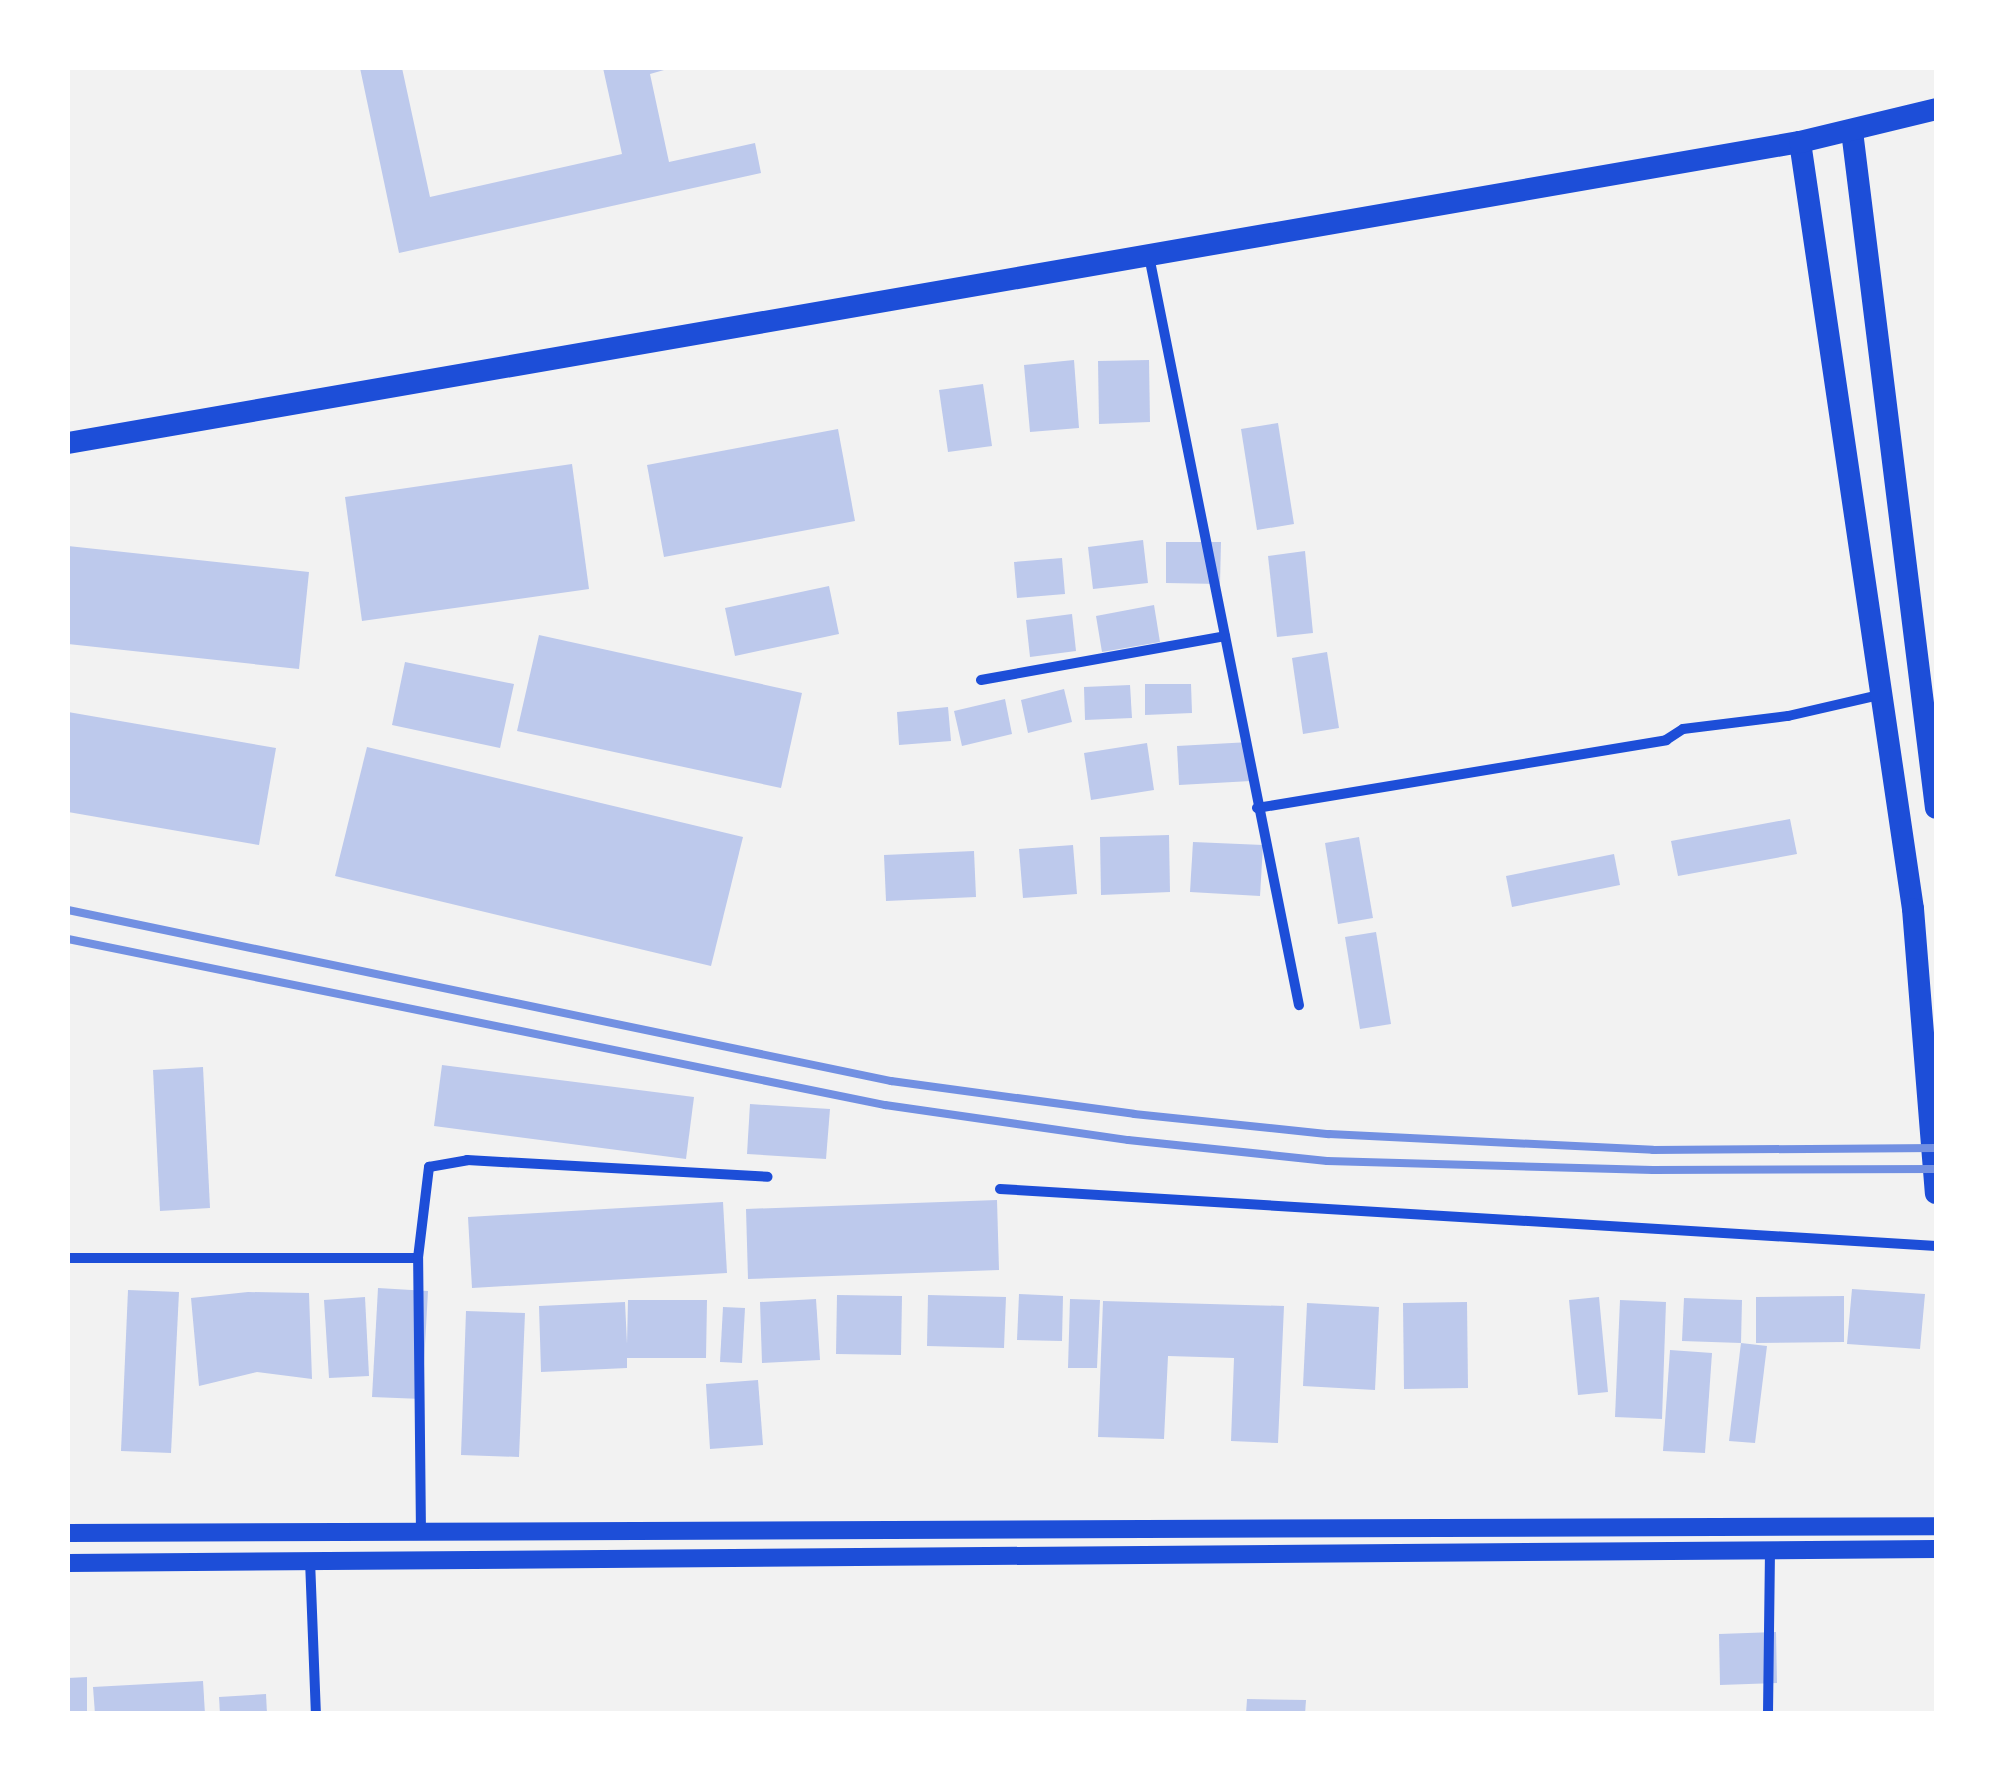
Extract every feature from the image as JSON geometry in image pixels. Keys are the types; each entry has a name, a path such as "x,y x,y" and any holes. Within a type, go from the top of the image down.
{"main road":[{"path":"68,443 1800,142 1936,109"},
{"path":"1852,131 1936,808"},
{"path":"1800,142 1814,215 1913,909 1936,1193"}],"street":[{"path":"1149,255 1299,1006"},
{"path":"981,680 1225,636"},
{"path":"1258,808 1666,740 1683,729 1788,716 1882,694"},
{"path":"421,1534 418,1258 429,1167 467,1160 768,1176"},
{"path":"1000,1189 1936,1246"},
{"path":"68,1258 418,1258"},
{"path":"68,1534 1936,1526"},
{"path":"68,1563 1770,1547 1936,1549"},
{"path":"1768,1714 1770,1547"},
{"path":"310,1559 316,1714"}],"building":[{"path":"360,68 402,68 430,197 622,154 603,68 671,68 650,74 669,162 755,143 761,173 399,253"},
{"path":"1074,360 1079,428 1030,432 1024,365"},
{"path":"1149,360 1150,422 1099,424 1098,361"},
{"path":"983,384 992,446 948,452 939,390"},
{"path":"1278,423 1294,524 1257,530 1241,429"},
{"path":"838,429 855,521 664,557 647,465"},
{"path":"572,464 589,589 362,621 345,497"},
{"path":"1143,540 1148,583 1093,589 1088,547"},
{"path":"1166,542 1221,542 1220,584 1166,583"},
{"path":"68,546 309,572 299,669 68,644"},
{"path":"1305,551 1313,633 1277,637 1268,556"},
{"path":"1062,558 1065,594 1017,598 1014,562"},
{"path":"829,586 839,634 735,656 725,608"},
{"path":"1154,605 1160,642 1102,652 1096,616"},
{"path":"1072,614 1076,651 1030,657 1026,620"},
{"path":"539,635 802,693 781,788 517,731"},
{"path":"1327,652 1339,728 1303,734 1292,658"},
{"path":"405,662 514,684 500,748 392,725"},
{"path":"1145,684 1191,684 1192,713 1145,715"},
{"path":"1130,685 1132,718 1085,720 1084,687"},
{"path":"1064,689 1072,722 1028,733 1021,700"},
{"path":"1005,699 1012,734 962,746 954,711"},
{"path":"948,707 951,741 899,745 897,712"},
{"path":"68,712 276,748 259,845 68,812"},
{"path":"1250,742 1251,781 1179,785 1177,746"},
{"path":"1147,743 1154,790 1091,800 1084,753"},
{"path":"367,747 743,837 711,966 335,876"},
{"path":"1790,819 1797,854 1678,876 1671,841"},
{"path":"1169,835 1170,892 1101,895 1100,837"},
{"path":"1359,837 1373,918 1338,924 1325,843"},
{"path":"1193,842 1263,845 1260,896 1190,892"},
{"path":"1073,845 1077,894 1023,898 1019,849"},
{"path":"974,851 976,897 886,901 884,855"},
{"path":"1614,854 1620,885 1512,907 1506,876"},
{"path":"1376,932 1391,1024 1360,1029 1345,937"},
{"path":"442,1065 694,1097 686,1159 434,1126"},
{"path":"203,1067 210,1208 160,1211 153,1070"},
{"path":"750,1104 830,1109 826,1159 747,1154"},
{"path":"997,1200 999,1270 748,1279 746,1209"},
{"path":"723,1202 727,1273 472,1288 468,1217"},
{"path":"378,1288 428,1291 422,1399 372,1397"},
{"path":"1852,1289 1925,1294 1920,1349 1847,1344"},
{"path":"128,1290 179,1292 171,1453 121,1451"},
{"path":"248,1292 309,1293 312,1379 257,1372 199,1386 191,1298"},
{"path":"1019,1294 1063,1296 1062,1341 1017,1340"},
{"path":"837,1295 902,1296 901,1355 836,1354"},
{"path":"928,1295 1006,1297 1004,1348 927,1346"},
{"path":"1844,1296 1844,1342 1756,1343 1756,1297"},
{"path":"365,1297 369,1376 329,1378 324,1300"},
{"path":"1599,1297 1608,1392 1578,1395 1569,1300"},
{"path":"1684,1298 1742,1300 1741,1343 1682,1341"},
{"path":"816,1299 820,1360 762,1363 760,1302"},
{"path":"1070,1299 1100,1300 1097,1368 1068,1368"},
{"path":"628,1300 707,1300 706,1358 627,1358 627,1368 541,1372 539,1306 625,1302 627,1344"},
{"path":"1620,1300 1666,1302 1662,1419 1615,1417"},
{"path":"1103,1301 1284,1306 1278,1443 1231,1441 1234,1358 1168,1356 1164,1439 1098,1437"},
{"path":"1467,1302 1468,1388 1404,1389 1403,1303"},
{"path":"1307,1303 1379,1307 1375,1390 1303,1386"},
{"path":"723,1307 745,1308 742,1363 720,1362"},
{"path":"466,1311 525,1313 519,1457 461,1455"},
{"path":"1741,1343 1767,1346 1755,1443 1729,1441"},
{"path":"1670,1350 1712,1353 1705,1453 1663,1451"},
{"path":"758,1380 763,1445 710,1449 706,1384"},
{"path":"1776,1632 1777,1683 1720,1685 1719,1634"},
{"path":"87,1677 87,1714 68,1714 68,1678"},
{"path":"203,1681 205,1714 95,1714 93,1687"},
{"path":"266,1694 267,1714 220,1714 219,1697"},
{"path":"1247,1699 1306,1700 1305,1714 1246,1714"}],"railway":[{"path":"68,910 891,1081 1134,1114 1329,1134 1653,1150 1936,1148"},
{"path":"68,939 885,1105 1128,1140 1327,1161 1653,1170 1936,1169"}]}
